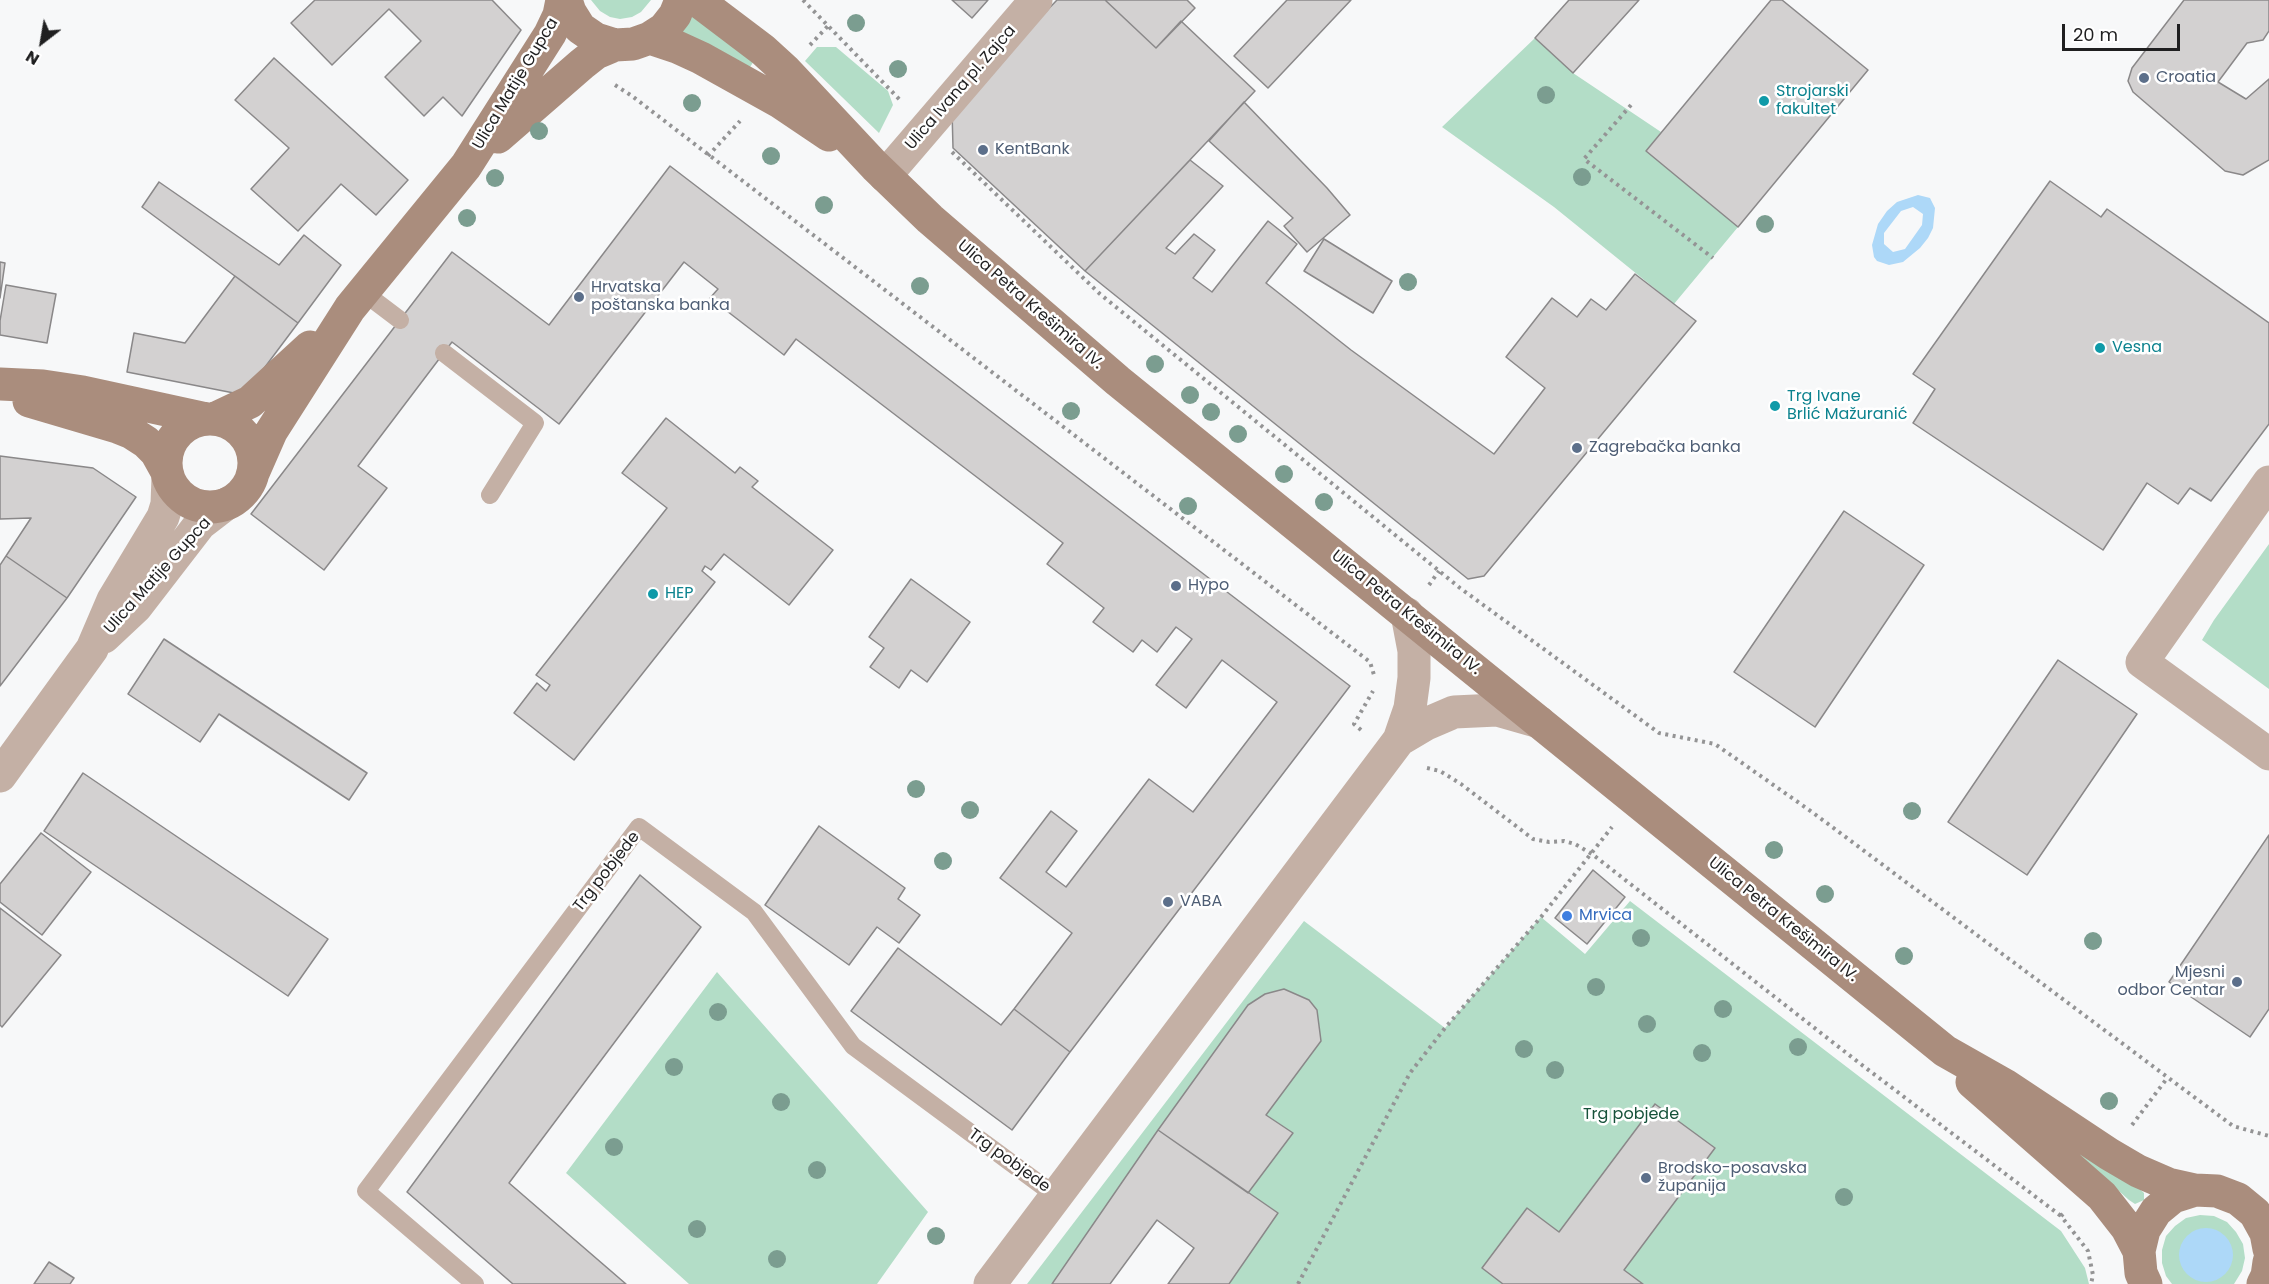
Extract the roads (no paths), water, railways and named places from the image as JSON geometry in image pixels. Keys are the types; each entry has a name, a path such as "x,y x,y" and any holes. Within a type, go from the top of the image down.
{"main road":[{"path":"564,0 580,28 596,39 615,45 633,44 650,38 664,29 675,15 681,0"},
{"name":"Ulica Matije Gupca","path":"210,419 234,411 263,391 356,300 466,166 550,34 564,0"},
{"name":"Ulica Petra Krešimira IV.","path":"697,0 764,50 786,70 880,171 930,219 1118,381 1945,1051 1990,1100 2102,1196 2127,1228 2142,1273"},
{"name":"Ulica Petra Krešimira IV.","path":"650,38 677,46 764,93 880,171"},
{"name":"Ulica Matije Gupca","path":"466,166 560,82 596,53 615,45"},
{"name":"Ulica Matije Gupca","path":"253,473 271,432 356,300"},
{"path":"0,386 43,386 83,392 228,423 250,443 254,458 253,473 248,486 238,497 226,504 212,507 198,505 185,499 175,490 156,453 146,442 132,433 21,398 0,386"},
{"path":"167,474 166,456 171,442 186,427 210,419"},
{"name":"Ulica Petra Krešimira IV.","path":"1945,1051 2013,1090 2138,1171 2168,1184 2253,1199"},
{"path":"2142,1273 2144,1230 2156,1211 2173,1197 2195,1190"},
{"path":"2253,1199 2255,1213 2266,1233 2267,1269"}],"street":[{"name":"Ulica Ivana pl. Zajca","path":"880,171 927,128 1036,0"},
{"name":"Ulica Matije Gupca","path":"92,649 113,600 163,517 167,504 167,474"},
{"path":"2269,482 2142,662 2269,754"},
{"name":"Ulica Matije Gupca","path":"0,776 92,649 136,607 201,524 226,504"},
{"name":"Trg pobjede","path":"990,1284 1394,746 1410,708 1414,678 1414,651 1407,614"},
{"name":"Trg pobjede","path":"1394,746 1426,724 1454,712 1497,710 1539,722"}],"lane":[{"path":"356,300 400,320"},
{"path":"444,353 535,423 490,495"},
{"name":"Trg pobjede","path":"475,1284 366,1191 639,827 754,912 853,1046 1056,1196"}],"water":[{"path":"1918,195 1930,198 1935,208 1933,228 1920,248 1903,262 1889,265 1877,261 1872,245 1878,224 1897,202","holes":["1913,207 1923,214 1922,225 1905,249 1893,252 1884,244 1884,233 1901,211"]},
{"path":"2206,1228 2216,1230 2225,1236 2231,1245 2233,1255 2231,1265 2225,1274 2216,1280 2206,1282 2196,1280 2187,1274 2181,1265 2179,1255 2181,1245 2187,1236 2196,1230"}],"place":[{"name":"Croatia","path":"2144,78"},
{"name":"Strojarski fakultet","path":"1764,101"},
{"name":"KentBank","path":"983,150"},
{"name":"Hrvatska poštanska banka","path":"579,297"},
{"name":"Vesna","path":"2100,348"},
{"name":"Trg Ivane Brlić Mažuranić","path":"1775,406"},
{"name":"Zagrebačka banka","path":"1577,448"},
{"name":"Hypo","path":"1176,586"},
{"name":"HEP","path":"653,594"},
{"name":"VABA","path":"1168,902"},
{"name":"Mrvica","path":"1567,916"},
{"name":"Mjesni odbor Centar","path":"2237,982"},
{"name":"Brodsko-posavska županija","path":"1646,1178"}]}
